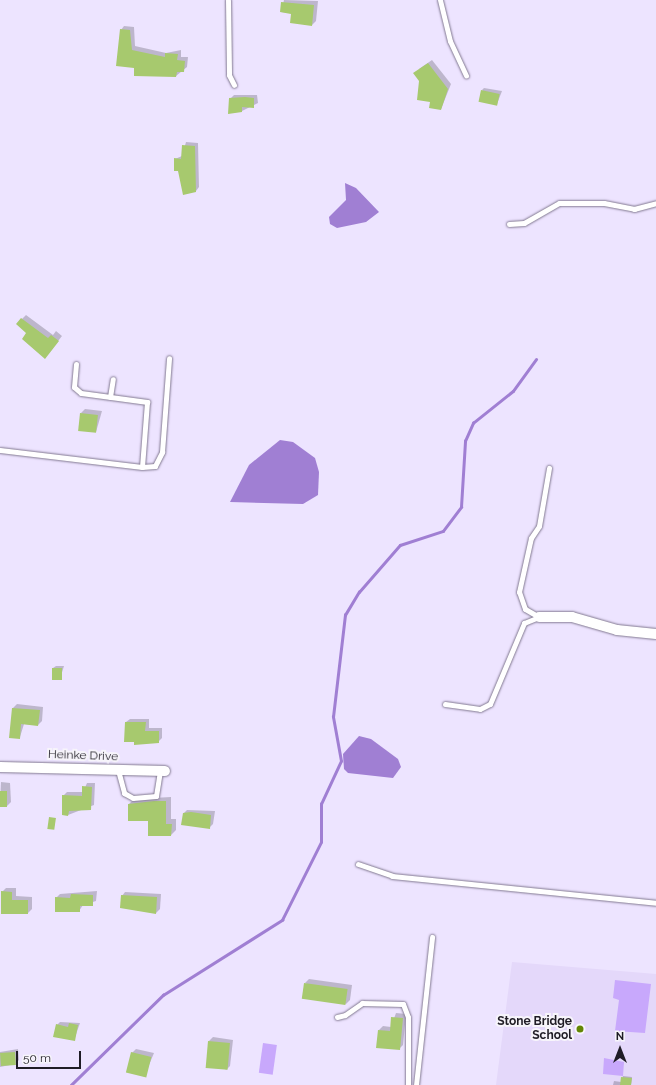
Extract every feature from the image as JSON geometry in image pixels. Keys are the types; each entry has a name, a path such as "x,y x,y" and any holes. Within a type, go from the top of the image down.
{"street":[{"path":"539,617 572,617 616,630 656,634"},
{"name":"Heinke Drive","path":"0,767 162,771"}],"lane":[{"path":"228,0 229,75 234,85"},
{"path":"440,0 450,41 466,75"},
{"path":"509,224 524,223 559,203 604,203 634,209 656,203"},
{"path":"0,450 142,467 155,466 161,456 169,358"},
{"path":"76,364 73,381 76,390 110,397 147,402 142,467"},
{"path":"110,397 113,379"},
{"path":"539,617 525,609 519,592 531,538 538,526 548,468"},
{"path":"445,704 480,708 490,704 524,623 539,617"},
{"path":"118,770 124,793 133,798 156,796 162,771"},
{"path":"358,864 392,876 656,903"},
{"path":"416,1085 432,937"},
{"path":"337,1017 345,1015 362,1003 403,1004 408,1017 408,1085"}],"shaded area":[{"path":"345,183 356,188 379,212 366,222 337,228 330,224 329,217 346,200"},
{"path":"280,440 293,442 315,458 319,472 318,495 303,504 230,502 249,465"},
{"path":"359,736 371,739 398,759 401,767 393,778 348,773 344,769 343,754"},
{"name":"Stone Bridge School","path":"512,962 656,974 656,1085 496,1085"},
{"path":"615,980 651,984 645,1033 615,1031 619,1000 613,998"},
{"path":"263,1043 277,1045 273,1075 259,1073"},
{"path":"604,1058 624,1062 623,1076 603,1074"}],"building":[{"path":"281,2 314,5 312,26 290,23 291,14 280,12"},
{"path":"120,29 130,30 132,50 165,57 165,53 178,54 177,60 185,61 184,72 177,72 176,77 134,76 134,68 116,66"},
{"path":"428,63 448,89 441,110 429,108 430,102 417,100 419,81 413,73"},
{"path":"481,90 500,94 497,106 479,102"},
{"path":"229,98 254,98 254,108 242,107 242,112 228,114"},
{"path":"182,145 195,146 196,192 183,195 178,171 174,171 174,158 181,159"},
{"path":"21,318 48,338 51,335 59,341 45,359 22,339 26,333 16,324"},
{"path":"80,413 98,415 96,433 78,431"},
{"path":"52,668 62,668 62,680 52,680"},
{"path":"12,708 40,710 38,726 21,724 20,739 9,738"},
{"path":"125,722 146,722 145,731 159,731 159,743 134,745 134,742 124,742"},
{"path":"82,786 92,787 91,810 69,811 68,816 62,815 62,795 82,796"},
{"path":"0,791 7,791 7,807 0,807"},
{"path":"166,801 166,824 172,824 171,836 148,836 148,821 128,821 128,804"},
{"path":"191,812 211,815 210,829 181,825 183,813"},
{"path":"49,817 56,818 54,830 47,829"},
{"path":"1,891 12,892 12,900 28,900 28,914 1,914"},
{"path":"71,894 93,895 93,906 80,906 80,912 55,912 55,897 70,898"},
{"path":"121,895 157,897 156,914 120,908"},
{"path":"304,983 348,989 345,1005 302,999"},
{"path":"391,1017 403,1018 400,1050 376,1048 378,1030 390,1031"},
{"path":"69,1023 78,1025 75,1041 53,1037 56,1024 68,1027"},
{"path":"208,1041 230,1043 228,1070 206,1068"},
{"path":"15,1052 16,1065 1,1066 0,1053"},
{"path":"131,1052 151,1057 146,1077 126,1072"},
{"path":"621,1077 632,1078 631,1085 620,1085"}],"waterway":[{"path":"71,1085 163,995 282,920 321,842 321,804 341,761 333,717 345,615 359,592 400,545 443,531 461,507 465,441 473,423 513,391 536,359"}],"place":[{"name":"Stone Bridge School","path":"580,1029"}]}
